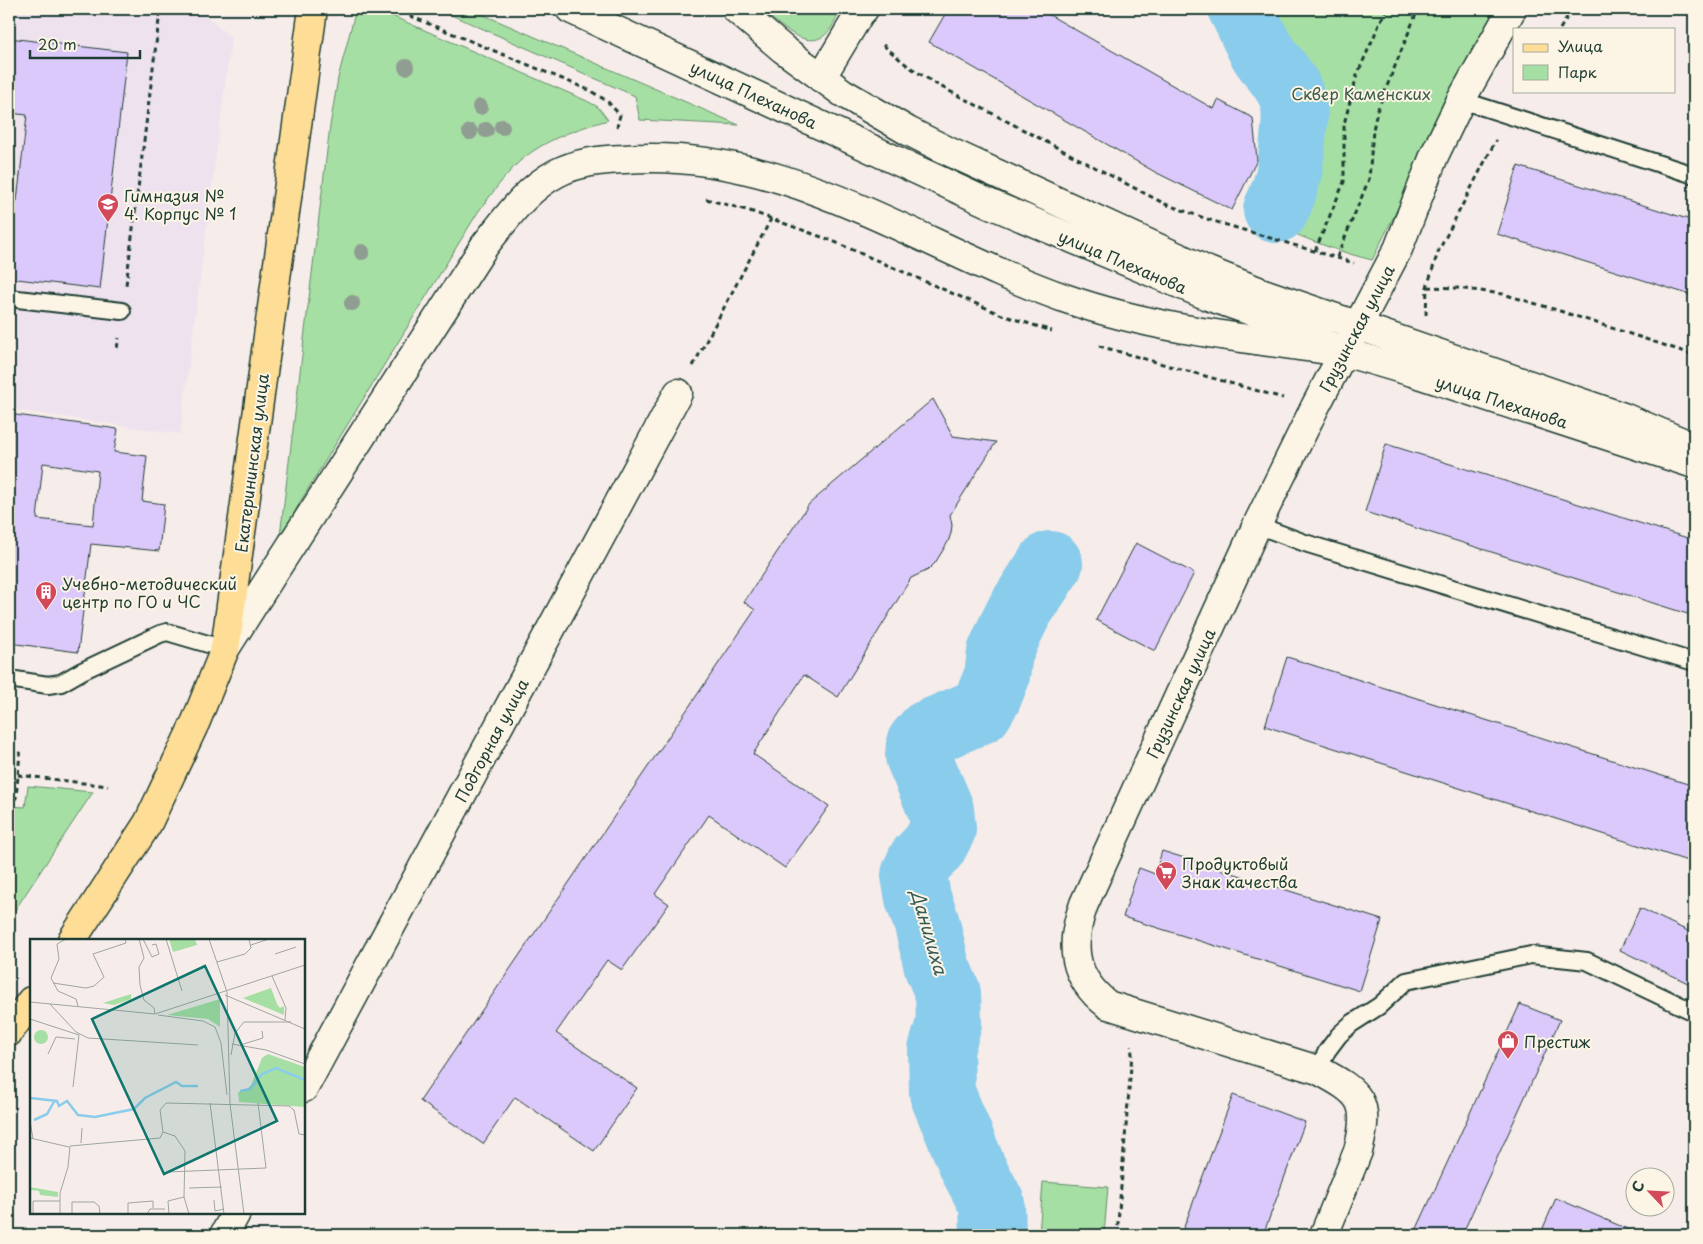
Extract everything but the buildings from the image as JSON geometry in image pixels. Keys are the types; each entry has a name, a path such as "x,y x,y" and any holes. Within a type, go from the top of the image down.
{"main road":[{"name":"Екатерининская улица","path":"73,939 148,822 196,721 225,649 313,9"},
{"name":"улица Плеханова","path":"570,9 988,204 1208,296 1254,312 1344,352 1412,372 1694,464"},
{"path":"736,9 763,33 821,78 874,113 959,156 1208,271 1263,293 1623,417 1694,447"},
{"name":"Грузинская улица","path":"1324,1235 1358,1151 1364,1123 1364,1109 1358,1096 1343,1083 1318,1070 1108,1004 1096,995 1085,982 1078,966 1075,947 1076,924 1257,525 1315,407 1398,249 1434,156 1461,100 1512,9"},
{"path":"821,78 861,10"},
{"path":"225,649 485,245 515,207 539,185 557,173 589,162 639,157 680,159 765,173 831,195 891,221 987,268 1067,299 1177,328 1344,352"},
{"name":"Подгорная улица","path":"305,1086 678,393"},
{"path":"9,1032 30,1002"},
{"path":"224,1235 235,1214"}],"lane":[{"path":"1461,100 1694,175"},
{"path":"9,298 122,311"},
{"path":"1257,525 1305,543 1694,662"},
{"path":"9,679 48,685 60,683 167,632 225,649"},
{"path":"1318,1070 1327,1050 1339,1035 1351,1024 1379,1006 1406,981 1531,955 1587,961 1694,1012"}],"path":[{"path":"124,9 160,12 165,9"},
{"path":"393,9 589,90 607,101 620,115 616,133"},
{"path":"1315,251 1344,182 1344,124 1349,102 1357,75 1386,9"},
{"path":"1337,257 1366,186 1377,110 1418,9"},
{"path":"1561,28 1572,9"},
{"path":"117,348 160,12"},
{"path":"883,45 908,66 936,84 1165,204 1210,220 1363,266"},
{"path":"1425,323 1427,287 1438,252 1509,115"},
{"path":"678,393 771,219"},
{"path":"1427,287 1457,288 1503,294 1694,355"},
{"path":"9,752 20,754 16,798 9,798"},
{"path":"18,775 108,786"},
{"path":"1117,1235 1132,1054 1128,1030 1121,1009"}],"shaded area":[{"name":"Гимназия № 4. Корпус № 1","path":"9,9 198,9 231,38 180,434 9,409"}],"green space":[{"path":"356,9 376,9 587,101 598,107 608,120 573,131 530,153 520,161 498,186 478,212 300,502 279,544 330,126 338,78"},
{"path":"438,9 470,9 739,125 640,120 635,96"},
{"path":"761,9 838,9 839,11 832,27 823,36 814,40 803,39 793,34"},
{"name":"Сквер Каменских","path":"1204,9 1497,9 1372,260 1325,246 1280,227 1300,159 1262,81"},
{"path":"28,786 93,792 9,919 9,806 25,807"},
{"path":"1043,1182 1108,1187 1104,1235 1039,1235"}],"waterway":[{"name":"Данилиха","path":"1241,9 1257,43 1287,86 1294,103 1295,119 1290,168 1284,191 1276,210"},
{"name":"Данилиха","path":"993,1235 992,1204 974,1170 942,1093 941,1050 949,1023 948,993 937,967 927,924 918,898 914,875 920,861 934,846 943,829 941,810 918,756 919,744 928,733 980,711 989,696 997,676 1000,653 1010,630 1020,610 1050,564"}],"place":[{"name":"Гимназия № 4. Корпус № 1","path":"108,223"},
{"name":"Учебно-методический центр по ГО и ЧС","path":"46,611"},
{"name":"Продуктовый Знак качества","path":"1166,891"},
{"name":"Престиж","path":"1508,1060"}]}
